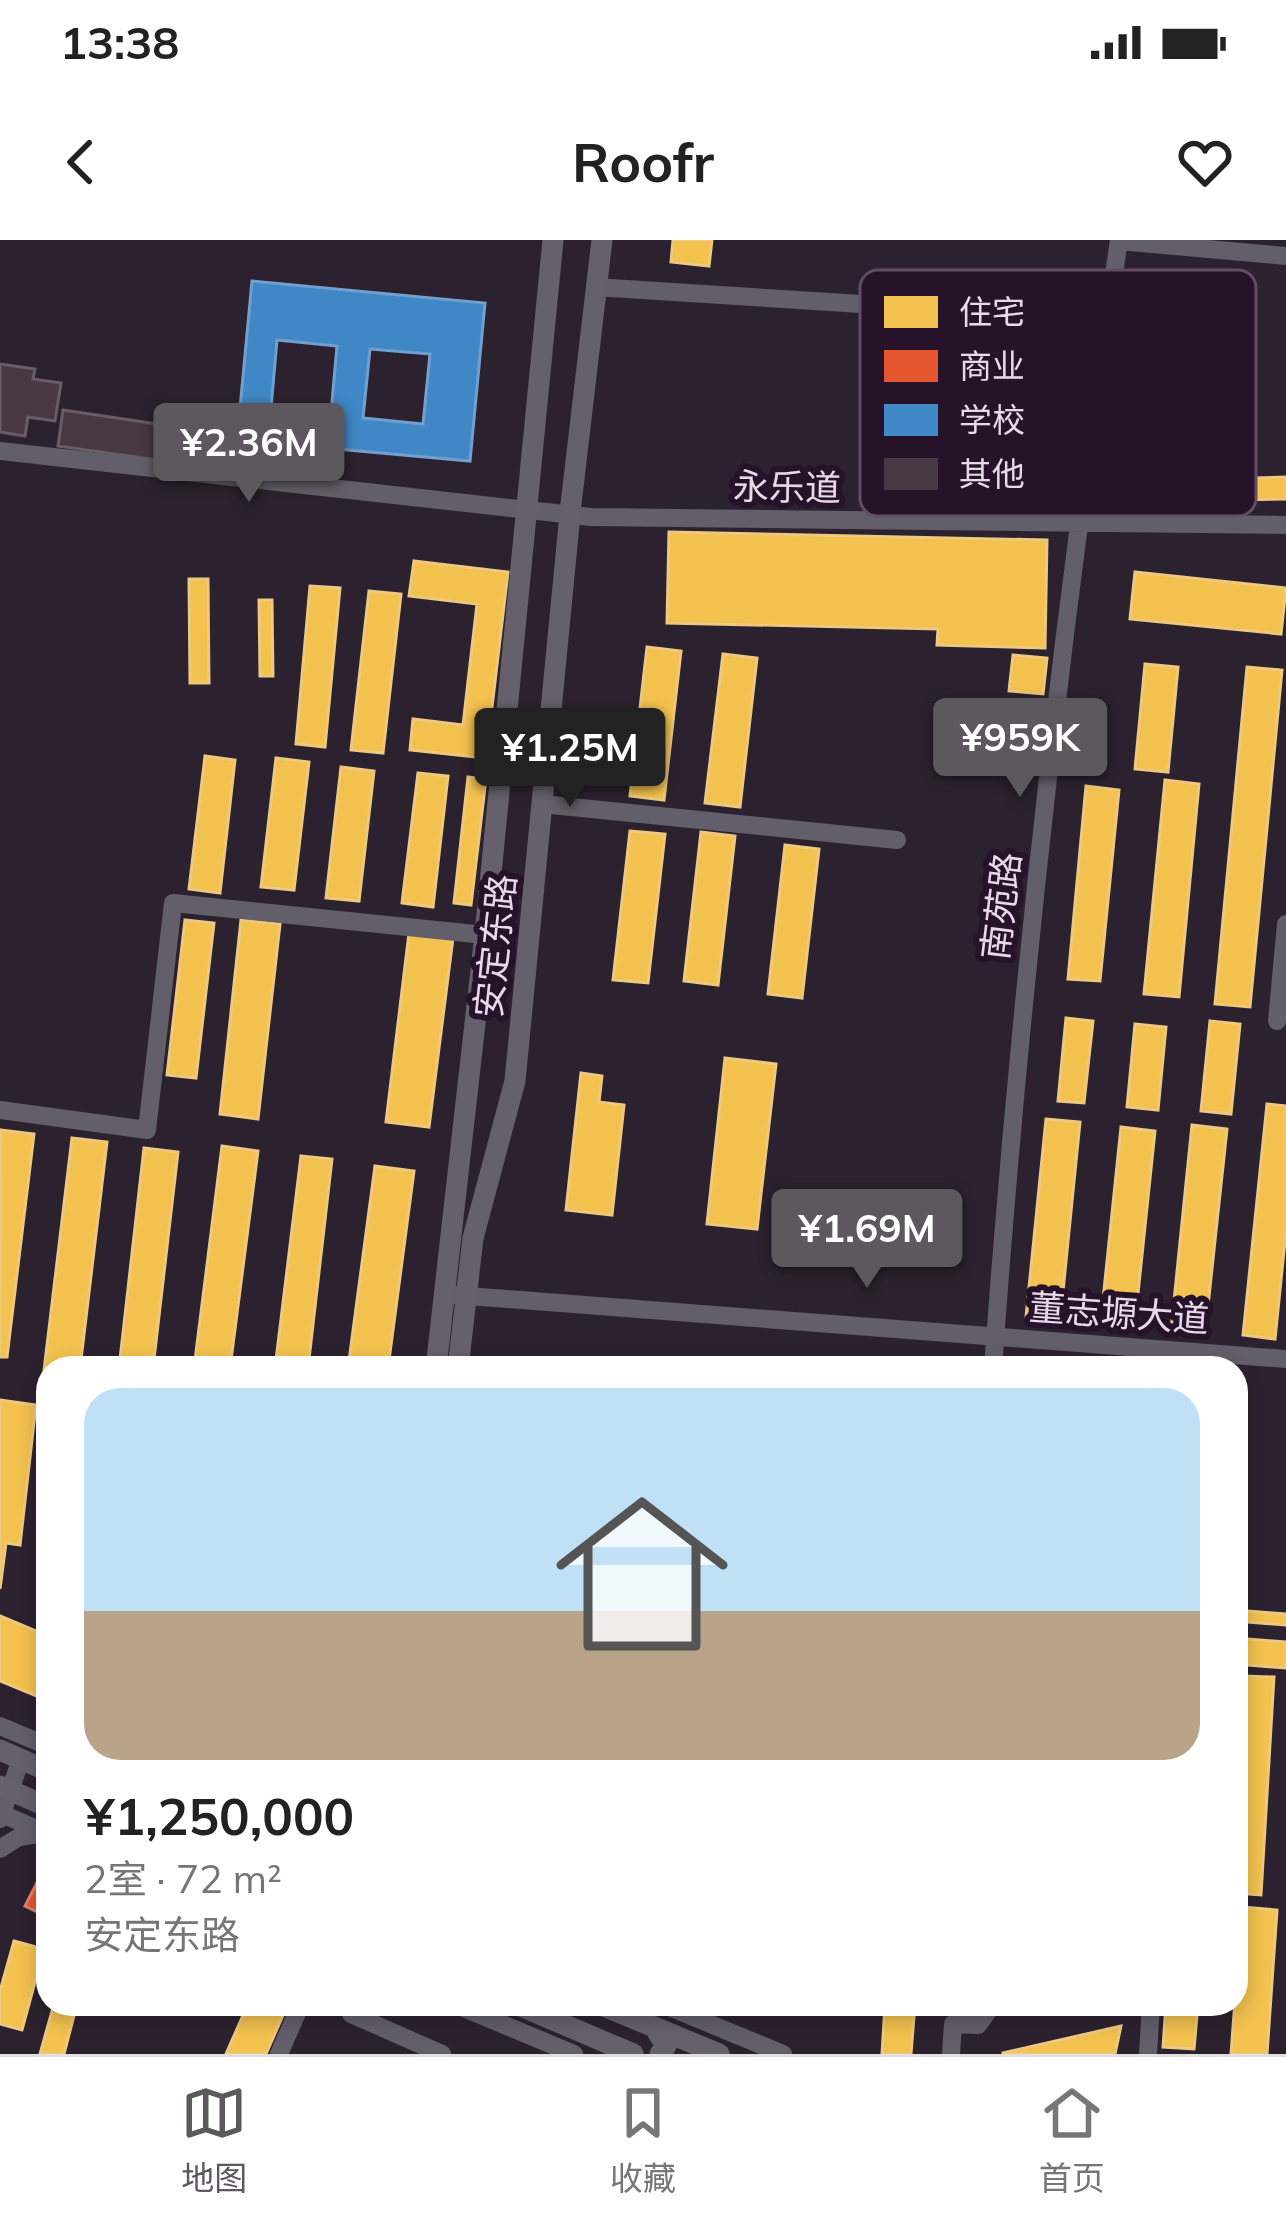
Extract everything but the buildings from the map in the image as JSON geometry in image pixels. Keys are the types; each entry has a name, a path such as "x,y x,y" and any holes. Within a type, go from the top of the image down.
{"main road":[{"name":"安定东路","path":"458,1356 455,1291 515,507 553,240"},
{"name":"安定东路","path":"439,1356 515,1082 570,514 602,240"},
{"path":"3,1784 36,1801"},
{"path":"544,2016 633,2054"},
{"path":"628,2016 719,2054"},
{"path":"656,2028 666,2046 660,2054"}],"street":[{"path":"1123,240 1286,256"},
{"name":"南苑路","path":"1119,270 1123,240"},
{"path":"595,287 860,304"},
{"name":"永乐道","path":"0,451 570,514 1286,525"},
{"name":"南苑路","path":"998,1356 1082,516"},
{"path":"542,804 897,840"},
{"path":"0,1110 147,1130 173,903 485,935"},
{"path":"1277,1022 1286,924"},
{"name":"董志塬大道","path":"455,1291 1286,1354"},
{"path":"0,1726 36,1741"},
{"path":"10,1754 1,1816 36,1829"},
{"path":"0,1849 20,1837 36,1835"},
{"path":"279,2054 296,2016"},
{"path":"354,2016 400,2046 442,2054"},
{"path":"483,2016 574,2054"},
{"path":"708,2016 782,2054"},
{"path":"955,2054 957,2024 978,2025 984,2016"},
{"path":"1148,2054 1150,2016"}]}
